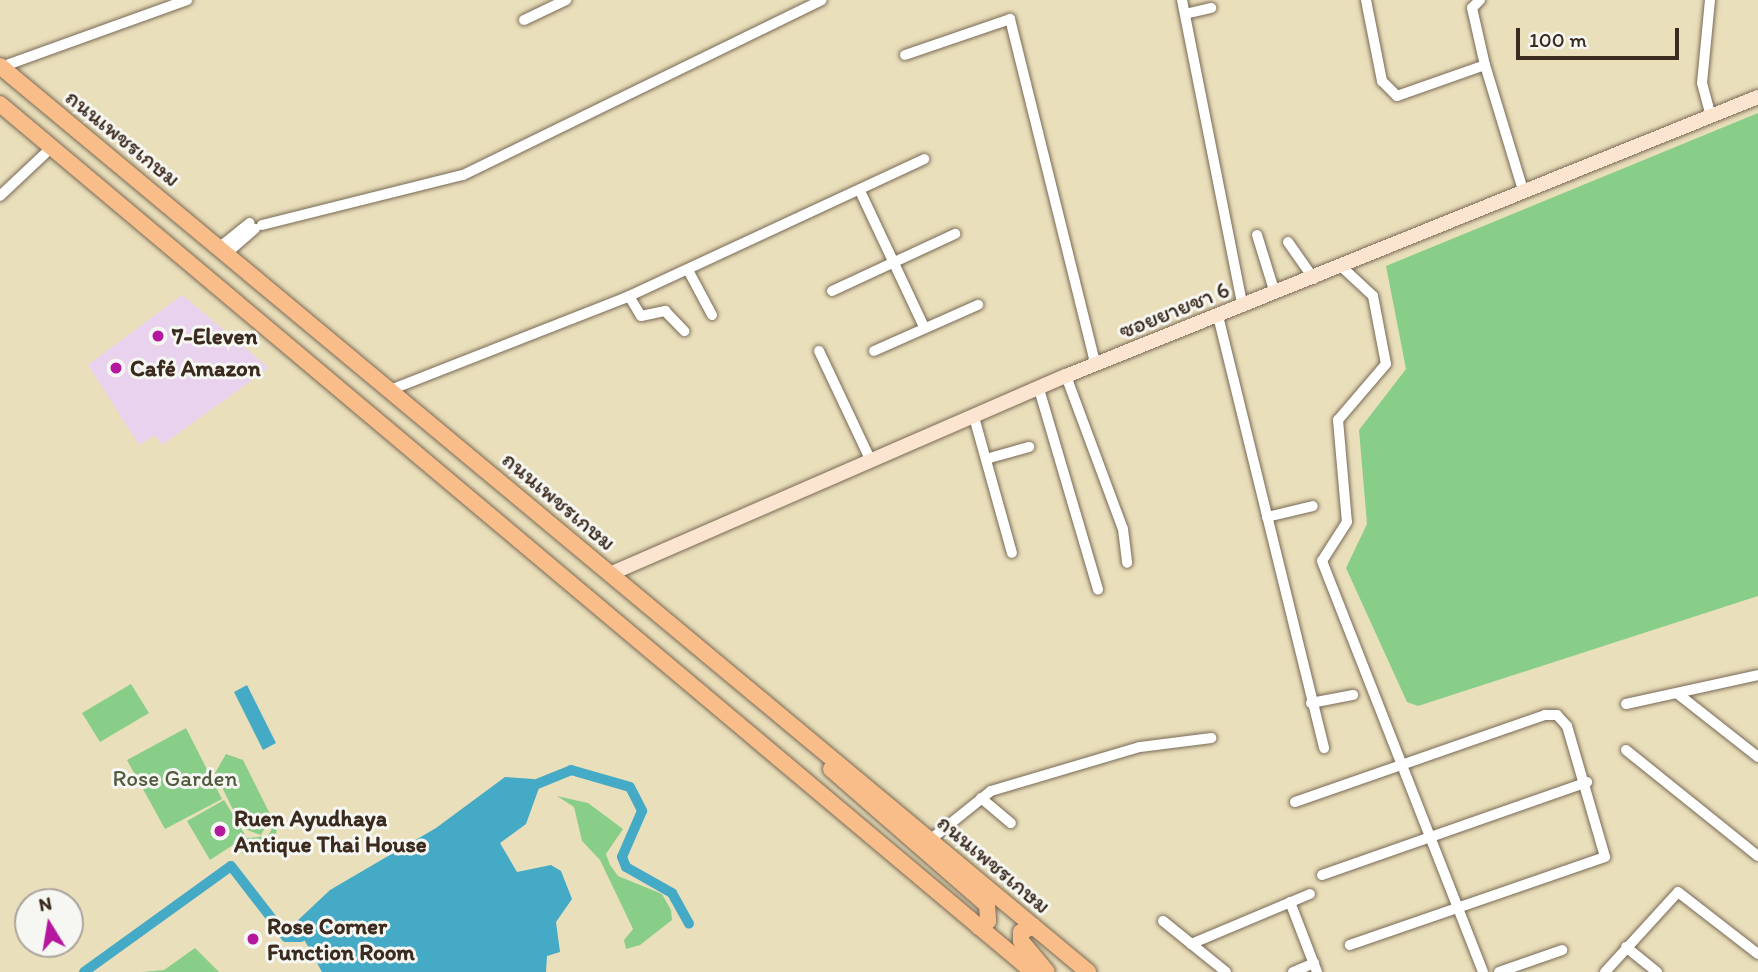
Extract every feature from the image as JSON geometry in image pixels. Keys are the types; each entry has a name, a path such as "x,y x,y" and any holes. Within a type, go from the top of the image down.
{"main road":[{"name":"ถนนเพชรเกษม","path":"1,66 1088,972"},
{"path":"0,104 1033,972"},
{"path":"832,760 830,768 849,789 987,905 988,921 979,927"},
{"path":"1033,926 1021,932 1021,941 1047,972"}],"street":[{"path":"1,66 187,0"},
{"path":"524,20 566,0"},
{"path":"223,250 257,224 463,175 822,0"},
{"path":"1182,0 1242,307"},
{"path":"1366,0 1382,81 1397,96 1485,65"},
{"path":"1480,0 1472,8 1485,65 1524,193"},
{"path":"1710,0 1702,83 1711,117"},
{"path":"1185,14 1211,8"},
{"path":"905,55 1010,19 1096,366"},
{"name":"ซอยยายชา 6","path":"610,574 1066,376 1343,268 1758,97"},
{"path":"0,196 51,148"},
{"path":"390,390 629,296 924,159"},
{"path":"860,191 896,261 924,327"},
{"path":"832,291 955,234"},
{"path":"1257,235 1275,293"},
{"path":"1289,242 1314,279"},
{"path":"1343,268 1373,296 1386,364 1338,420 1347,522 1322,561 1406,763 1483,972"},
{"path":"688,270 712,315"},
{"path":"629,296 641,316 665,311 684,331"},
{"path":"874,351 978,305"},
{"path":"1218,316 1324,748"},
{"path":"819,351 870,459"},
{"path":"1066,376 1123,529 1127,563"},
{"path":"1039,389 1098,589"},
{"path":"974,417 1012,553"},
{"path":"985,459 1029,447"},
{"path":"1267,517 1313,506"},
{"path":"1626,704 1758,675"},
{"path":"1678,694 1758,757"},
{"path":"1311,703 1353,695"},
{"path":"1295,802 1552,714 1567,726 1587,782 1605,857 1350,945"},
{"path":"930,840 981,798 1140,747 1212,738"},
{"path":"1626,750 1758,856"},
{"path":"1322,875 1434,838 1587,782"},
{"path":"981,798 1011,822"},
{"path":"1605,972 1678,892 1758,954"},
{"path":"1191,944 1310,894"},
{"path":"1290,902 1316,967 1293,972"},
{"path":"1163,921 1226,972"},
{"path":"1626,947 1657,972"},
{"path":"1499,972 1562,950"}],"shaded area":[{"path":"182,295 269,368 162,445 155,435 139,445 88,365"}],"green space":[{"path":"1758,113 1758,596 1418,706 1407,702 1346,568 1367,524 1359,430 1406,369 1386,266"},
{"path":"131,684 149,713 100,742 82,713"},
{"name":"Rose Garden","path":"186,728 222,799 165,829 127,760"},
{"path":"226,754 243,760 271,816 261,835 242,828 215,773"},
{"path":"557,796 588,803 623,829 606,854 610,865 618,876 662,894 671,910 672,920 640,945 626,949 624,940 633,929 600,860 582,841 574,807"},
{"path":"224,800 247,838 268,836 279,815 276,834 243,854 236,843 210,860 187,821"},
{"path":"195,948 219,972 142,972 164,970"}],"water":[{"path":"247,685 276,743 263,750 234,692"},
{"path":"505,777 534,779 539,788 526,824 500,843 517,872 551,865 561,871 572,899 556,922 560,952 547,956 546,972 322,972 295,923 330,890 436,828"}],"waterway":[{"path":"537,784 571,770 630,787 642,811 622,857 626,867 672,893 689,924"},
{"path":"84,972 231,866 286,937 301,937"}],"place":[{"name":"7-Eleven","path":"158,336"},
{"name":"Café Amazon","path":"116,368"},
{"name":"Ruen Ayudhaya Antique Thai House","path":"220,831"},
{"name":"Rose Corner Function Room","path":"253,939"}]}
